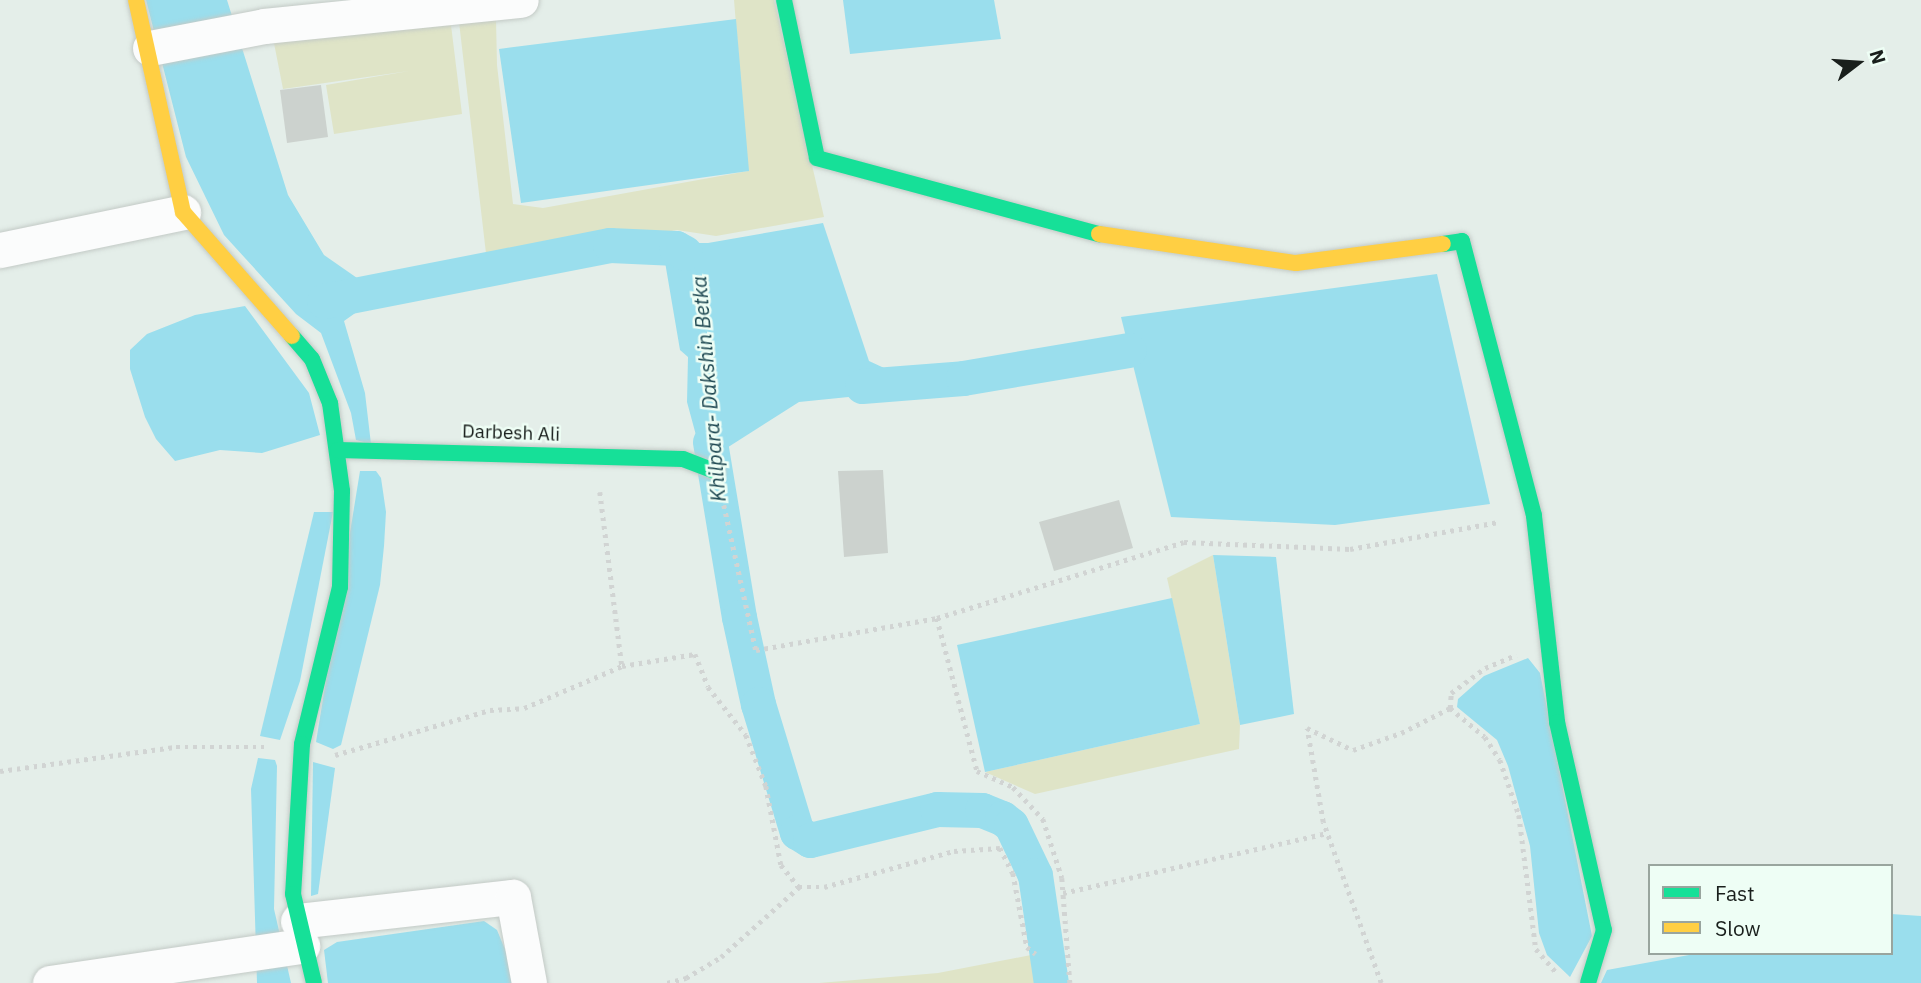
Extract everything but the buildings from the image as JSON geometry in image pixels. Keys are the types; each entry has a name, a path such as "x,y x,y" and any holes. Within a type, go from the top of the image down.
{"street":[{"path":"136,0 149,48 183,212 312,359 330,403 338,450 340,587 302,750 293,894 298,938 314,983"},
{"path":"149,48 264,26 521,0"},
{"path":"784,0 817,158 1114,238 1297,263 1462,241 1534,516 1557,722 1604,930 1588,983"},
{"path":"0,250 183,212"},
{"name":"Darbesh Ali","path":"338,450 683,459 717,472"},
{"path":"50,983 247,954 298,938 513,897 529,983"}],"path":[{"path":"596,457 622,666"},
{"path":"717,472 756,650 937,618 1184,542 1350,549 1534,516"},
{"path":"937,618 977,771 1013,788 1043,819 1063,893 1070,983"},
{"path":"0,771 176,747 259,745 332,756 490,710 524,708 622,666 695,654 708,687 746,735 766,786 781,865 799,887"},
{"path":"1450,708 1451,693 1485,668 1516,655 1550,664"},
{"path":"1381,983 1327,834 1310,767 1307,728 1353,750 1401,733 1450,708"},
{"path":"1450,708 1477,729 1500,760 1520,815 1536,948 1562,978"},
{"path":"1063,893 1327,834"},
{"path":"667,983 686,978 721,957 799,887 824,887 954,851 1000,848 1013,873 1027,947 1036,954"}],"green space":[{"path":"734,0 774,0 824,217 716,236 677,230 487,262 459,22 496,19 497,65 513,204 543,208 748,171"},
{"path":"450,17 462,114 334,134 326,85 409,71 283,89 273,38"},
{"path":"1213,555 1240,725 1239,749 1035,794 985,772 1200,724 1167,578"},
{"path":"1036,954 1044,983 819,983 938,973"}],"water":[{"path":"146,0 227,0 288,195 324,255 370,287 368,304 344,321 365,393 371,444 356,440 351,413 321,333 296,314 224,235 186,157"},
{"path":"843,0 994,0 1001,39 850,54"},
{"path":"736,19 749,171 521,203 499,49"},
{"path":"823,223 869,361 908,379 908,391 799,402 722,451 700,450 687,402 688,357 680,350 665,262 641,252 640,243 708,243"},
{"path":"1437,274 1490,504 1335,525 1171,517 1121,317"},
{"path":"245,306 309,393 320,435 262,453 220,450 175,461 156,439 145,417 130,369 130,350 147,334 195,315"},
{"path":"360,471 376,471 381,478 386,512 384,546 380,585 341,745 333,749 316,742"},
{"path":"314,512 333,512 300,681 280,740 260,736"},
{"path":"1213,555 1276,557 1294,714 1240,725"},
{"path":"1172,598 1200,724 985,772 957,645"},
{"path":"1528,658 1540,673 1592,936 1570,977 1547,955 1539,933 1530,846 1508,766 1497,740 1457,707 1458,699 1484,676"},
{"path":"258,758 275,760 277,766 274,909 291,983 257,983 251,789"},
{"path":"313,762 335,768 318,894 311,896"},
{"path":"1893,914 1921,916 1921,983 1601,983 1607,970 1689,955 1893,955"},
{"path":"484,921 497,930 519,983 328,983 324,950 337,942"}],"waterway":[{"name":"Khilpara- Dakshin Betka","path":"324,301 610,245 676,248 685,253"},
{"path":"862,386 963,378 1129,350"},
{"name":"Khilpara- Dakshin Betka","path":"710,442 739,617 758,704 797,832 810,840 937,809 982,810 1002,818 1011,825 1035,875 1051,983"}],"traffic: fast":[{"path":"784,0 817,158 1099,234"},
{"path":"1443,244 1462,241 1534,516 1557,722 1604,930 1588,983"},
{"path":"292,336 312,359 330,403 342,491 340,587 302,744 293,894 314,983"},
{"path":"338,450 683,459 717,472"}],"traffic: slow":[{"path":"136,0 183,212 292,336"},
{"path":"1099,234 1296,263 1443,244"}]}
